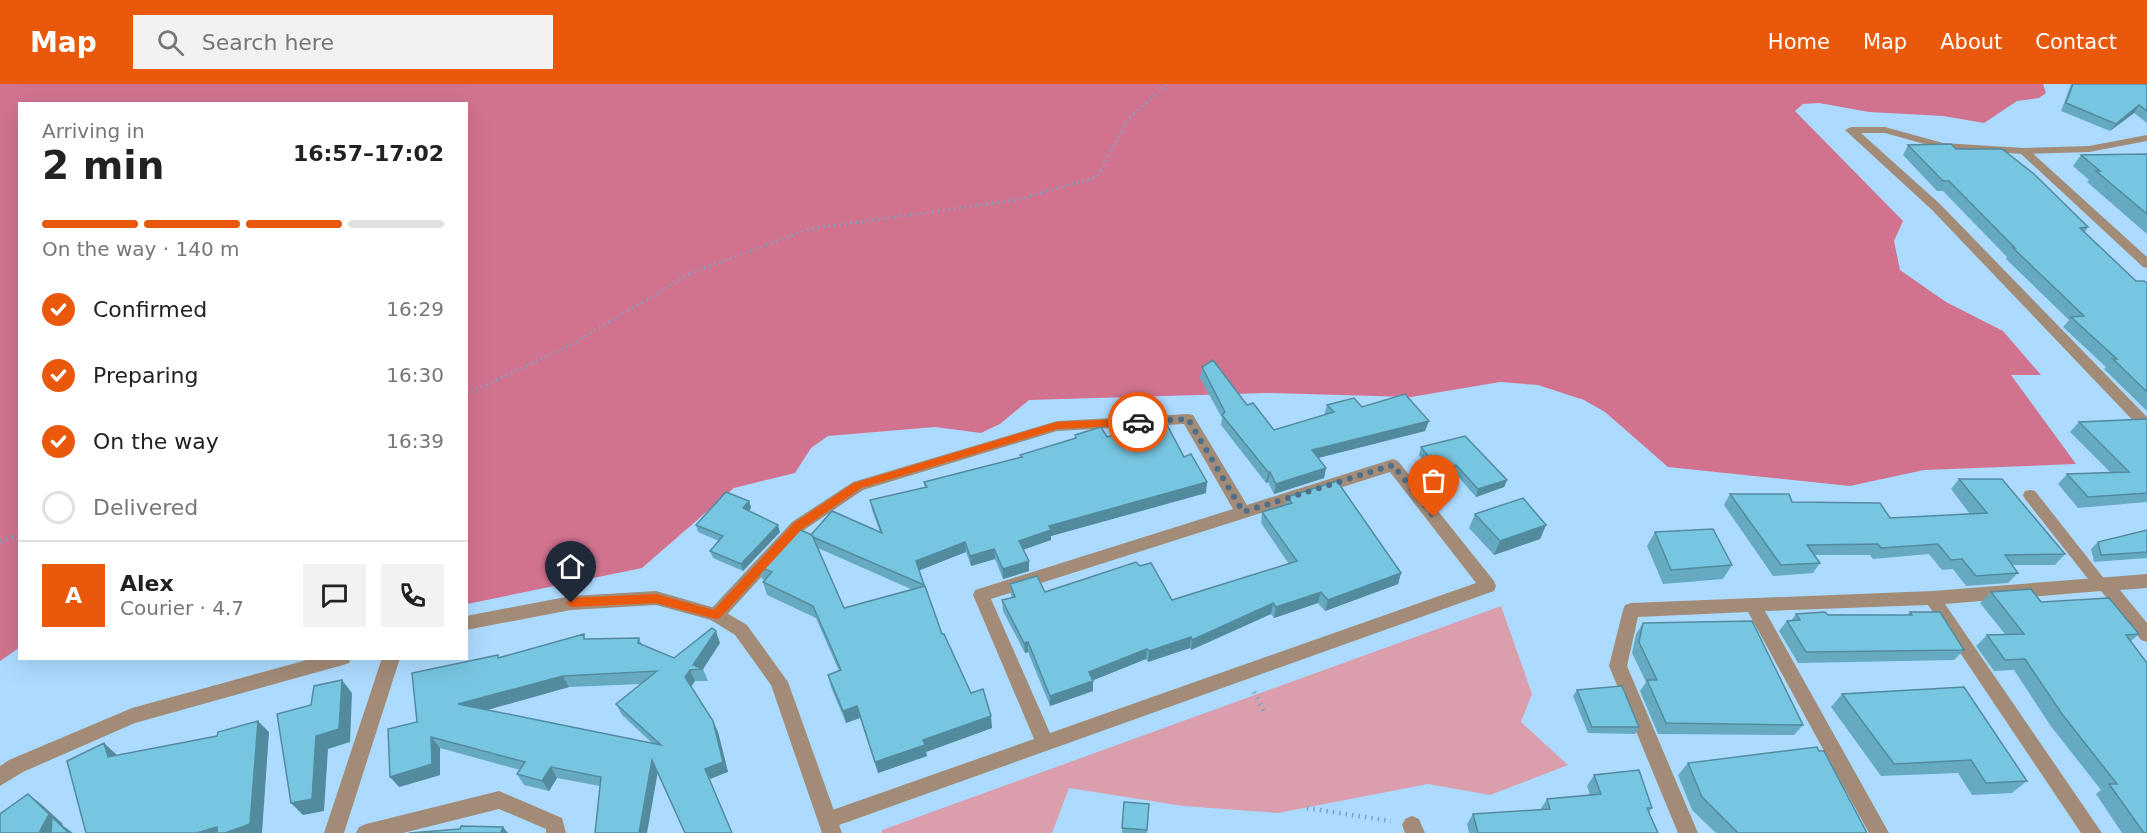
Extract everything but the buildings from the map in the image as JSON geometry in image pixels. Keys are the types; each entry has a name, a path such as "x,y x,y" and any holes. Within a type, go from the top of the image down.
{"street":[{"path":"2147,138 2089,149 2024,151 1942,146 1885,130 1851,130 1936,207 2147,426"},
{"path":"2024,151 2147,264"},
{"path":"716,615 798,526 858,486 1057,426 1188,419 1243,512"},
{"path":"468,623 571,603 656,598 716,615 741,630 779,682 830,827 1045,743 1488,586 1393,465 981,595 1045,743"},
{"path":"1688,833 1618,666 1631,610 1932,598 2147,581"},
{"path":"2103,584 2147,635"},
{"path":"1932,598 2092,833"},
{"path":"1753,606 1879,833"},
{"path":"0,777 16,766 132,716 336,660"},
{"path":"334,833 390,660"},
{"path":"366,833 499,800 555,824 556,833"}],"lane":[{"path":"2030,495 2103,584"}],"path":[{"path":"468,393 569,346 691,273 809,229 1015,200 1096,177 1128,119 1168,84"},
{"path":"0,542 18,535"},
{"path":"1307,808 1413,829"}],"shaded area":[{"path":"0,84 2043,84 2046,93 2039,98 2017,101 1984,123 1943,116 1869,112 1819,103 1803,104 1795,111 1903,221 1894,241 1900,270 1946,302 2003,331 2041,375 2011,375 2076,464 1924,470 1850,486 1668,467 1605,412 1584,400 1538,385 1500,382 1411,397 1267,393 1029,400 1000,424 981,433 935,427 828,436 811,448 795,473 734,488 642,568 468,604 468,102 18,102 18,648 0,661"},
{"path":"1501,606 1532,694 1521,722 1568,765 1490,795 1428,784 1278,813 1183,806 1069,788 1052,833 882,833 882,830"}],"way so far":[{"path":"1138,422 1188,419 1243,512 1393,465 1434,517"}],"route":[{"path":"571,603 656,598 716,615 798,526 858,486 1057,426 1138,422"}]}
